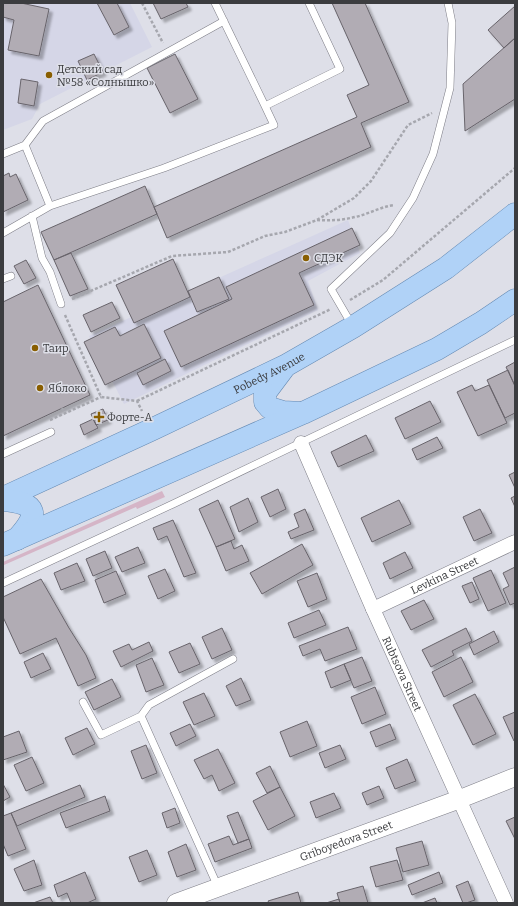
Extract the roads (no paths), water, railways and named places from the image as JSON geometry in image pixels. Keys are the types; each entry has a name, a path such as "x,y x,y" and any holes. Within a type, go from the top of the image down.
{"main road":[{"name":"Pobedy Avenue","path":"3,499 285,366 353,327 446,268 515,214"},
{"path":"10,542 302,413 437,349 481,323 515,300"},
{"path":"285,366 265,393 265,402 270,408 283,412 302,413"},
{"path":"3,499 26,505 31,509 32,514 32,519 28,527 10,542"}],"street":[{"name":"Rubtsova Street","path":"301,443 373,609 506,903"},
{"name":"Levkina Street","path":"373,609 515,542"},
{"name":"Griboyedova Street","path":"176,903 460,799 515,777"}],"lane":[{"path":"3,233 50,206 164,168 274,125 215,3"},
{"path":"265,106 340,69 309,3"},
{"path":"353,327 331,289 390,233 410,203 433,154 450,88 452,23 448,3"},
{"path":"3,154 25,145 43,121 224,21"},
{"path":"25,145 50,206"},
{"path":"32,216 42,258 50,272 61,304"},
{"path":"3,279 11,276"},
{"path":"3,583 173,504 515,340"},
{"path":"3,454 51,432"},
{"path":"83,702 101,735 141,716 149,705 233,659"},
{"path":"141,716 218,887"}],"place":[{"name":"Детский сад №58 «Солнышко»","path":"49,75"},
{"name":"СДЭК","path":"306,258"},
{"name":"Таир","path":"35,348"},
{"name":"Яблоко","path":"40,388"},
{"name":"Форте-А","path":"99,417"}]}
